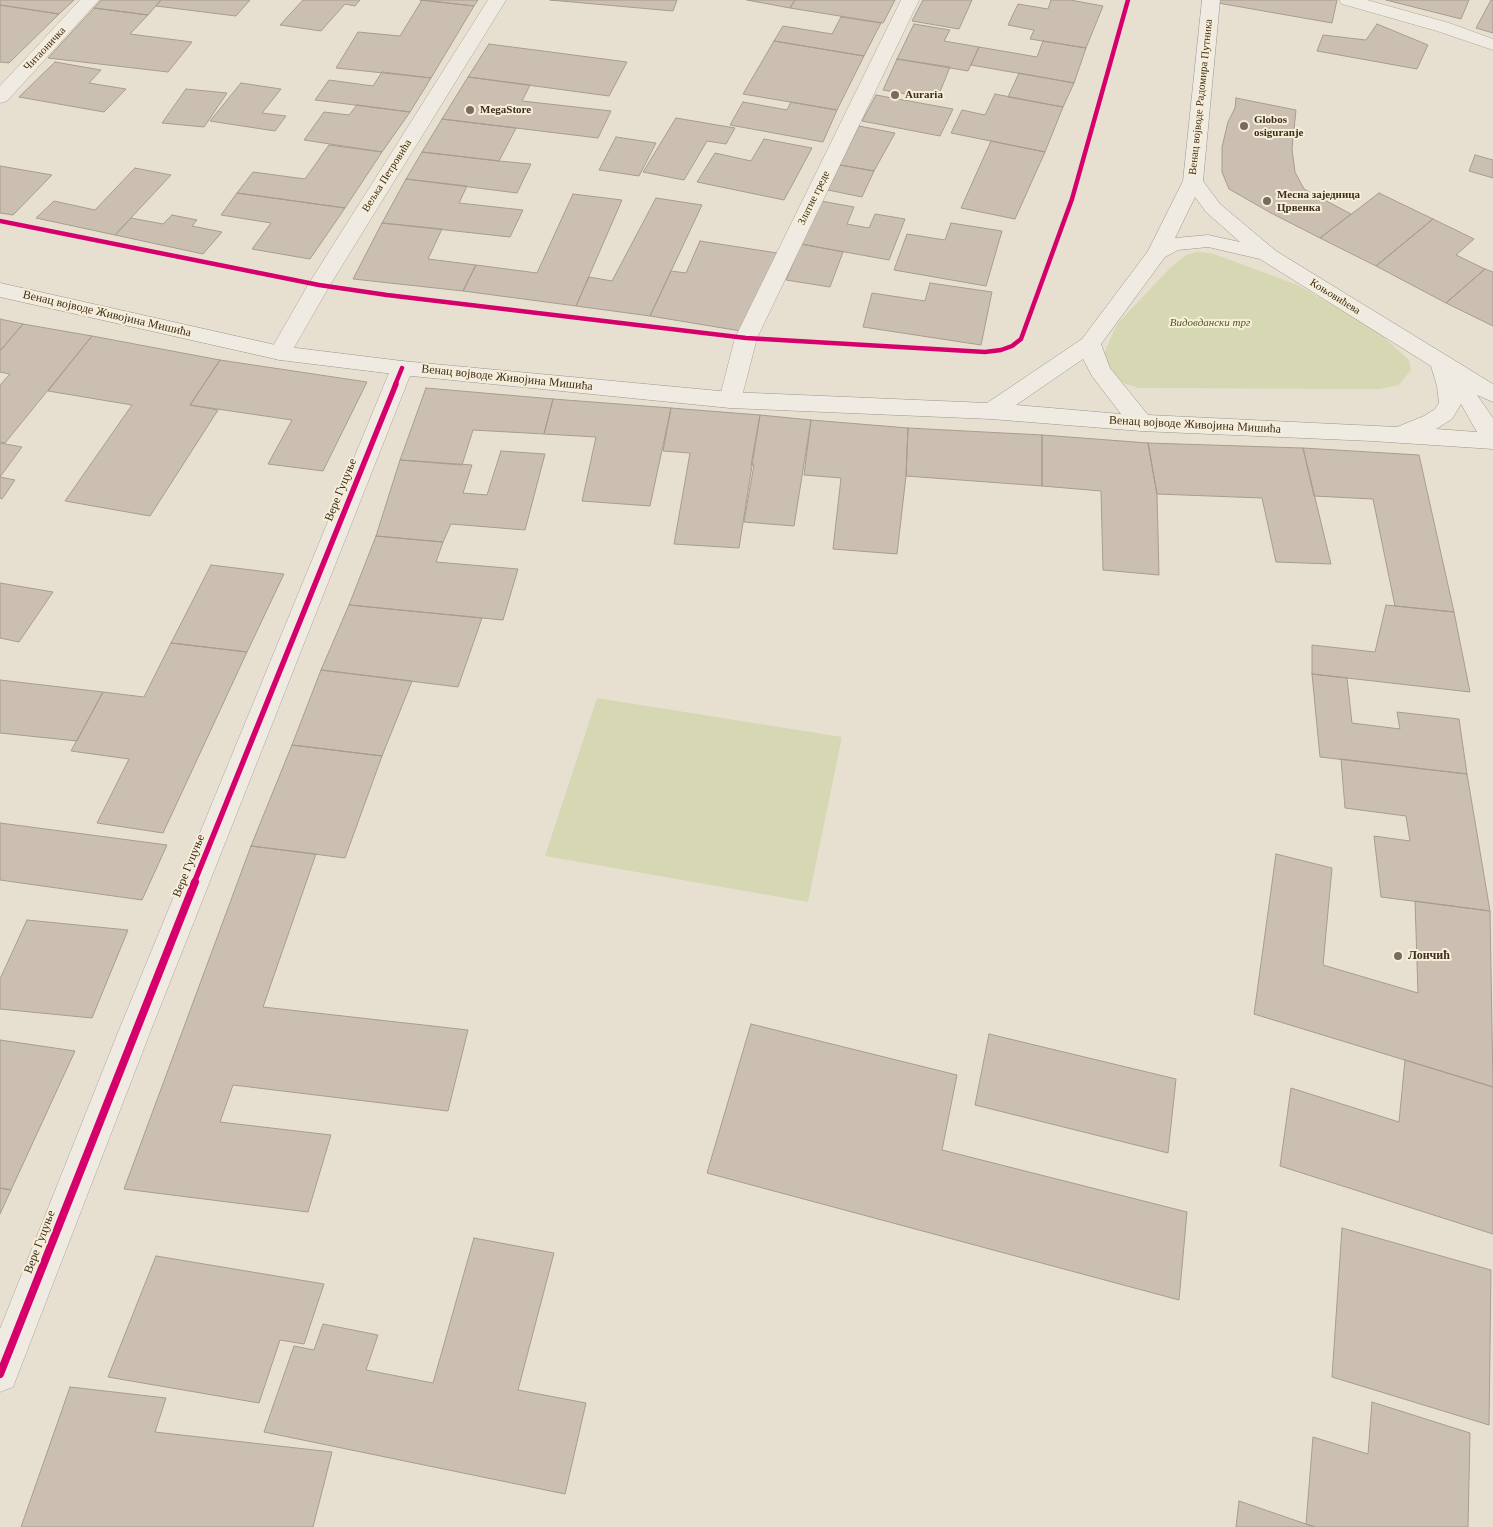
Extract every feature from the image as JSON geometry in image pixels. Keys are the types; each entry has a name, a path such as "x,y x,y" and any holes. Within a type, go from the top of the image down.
{"main road":[{"name":"Читаоничка","path":"0,97 90,0"},
{"name":"Вељка Петровића","path":"280,353 319,285 497,0"},
{"name":"Златне греде","path":"730,400 746,338 910,0"},
{"name":"Венац војводе Радомира Путника","path":"1090,344 1158,252 1192,181 1211,0"},
{"path":"1348,0 1443,27 1493,45"},
{"name":"Коњовићева","path":"1192,181 1213,208 1269,256 1493,394"},
{"path":"1158,252 1174,244 1208,240 1269,256"},
{"name":"Венац војводе Живојина Мишића","path":"0,290 280,353 402,368 730,400 991,411 1141,423 1399,435"},
{"path":"991,411 1090,344 1100,371 1141,423"},
{"path":"1399,435 1432,422 1444,414 1450,403 1448,386 1441,363"},
{"path":"1441,363 1479,413 1493,441"},
{"name":"Вере Гуцуње","path":"0,1374 402,368"},
{"path":"1399,435 1493,441"}],"green space":[{"name":"Видовдански трг","path":"1197,252 1211,253 1298,285 1378,332 1409,360 1411,370 1399,385 1380,389 1139,388 1120,382 1101,360 1117,324 1171,267 1186,255"},
{"path":"597,698 842,737 808,902 545,856"}],"building":[{"path":"0,0 74,0 59,14 0,5"},
{"path":"101,0 161,0 148,15 94,8"},
{"path":"161,0 250,0 236,16 156,6"},
{"path":"303,0 360,0 355,6 345,4 321,31 280,25"},
{"path":"420,0 478,0 474,6"},
{"path":"422,0 474,6 431,78 336,68 358,32 400,36"},
{"path":"550,0 677,0 673,11"},
{"path":"747,0 795,0 790,8"},
{"path":"795,0 895,0 883,23 790,8"},
{"path":"923,0 972,0 959,29 912,21"},
{"path":"1051,0 1070,0 1103,6 1086,48 1030,39 1034,30 1008,25 1018,4 1048,9"},
{"path":"1219,0 1337,0 1332,23 1218,3"},
{"path":"1386,0 1469,0 1461,19"},
{"path":"1491,0 1493,0 1493,33 1476,28"},
{"path":"0,5 59,14 9,63 0,62"},
{"path":"94,8 148,15 130,34 192,42 168,72 48,58"},
{"path":"841,17 881,23 864,56 774,41 783,26 832,34"},
{"path":"914,24 950,30 944,41 979,47 968,71 897,59"},
{"path":"1377,24 1428,45 1417,69 1317,51 1323,35 1366,40"},
{"path":"774,41 864,56 837,110 743,94"},
{"path":"1043,41 1086,48 1074,83 971,65 979,47 1037,57"},
{"path":"489,44 627,62 609,96 468,77"},
{"path":"897,59 950,67 937,99 883,90"},
{"path":"55,62 101,70 89,83 126,89 104,112 19,97"},
{"path":"382,72 431,78 410,112 315,100 329,80 373,86"},
{"path":"1019,73 1074,83 1063,107 1008,97"},
{"path":"468,77 530,85 522,101 611,111 598,138 442,119"},
{"path":"241,83 281,89 262,113 286,116 275,131 210,121"},
{"path":"186,89 227,93 204,127 162,123"},
{"path":"995,94 1063,107 1045,152 951,133 962,110 985,115"},
{"path":"876,95 953,109 940,136 862,121"},
{"path":"1236,98 1296,110 1292,149 1295,172 1304,189 1351,214 1320,238 1229,189 1222,172 1222,147 1228,122 1235,108"},
{"path":"743,102 787,110 791,102 837,110 823,142 730,125"},
{"path":"357,105 410,112 382,152 304,140 324,112 349,115"},
{"path":"676,118 735,128 726,144 707,141 684,180 643,172"},
{"path":"442,119 516,128 499,161 422,152"},
{"path":"859,126 895,133 874,171 840,165"},
{"path":"616,137 656,143 639,176 599,170"},
{"path":"764,139 812,148 784,200 697,182 715,153 751,161"},
{"path":"991,141 1045,152 1015,219 961,208"},
{"path":"329,145 382,152 345,208 237,193 253,172 305,179"},
{"path":"422,152 531,164 517,193 406,179"},
{"path":"1475,155 1493,160 1493,178 1469,171"},
{"path":"840,165 874,171 862,197 828,190"},
{"path":"0,166 52,175 13,215 0,213"},
{"path":"135,168 171,175 115,235 36,218 54,201 95,210"},
{"path":"406,179 467,186 459,203 523,210 510,237 382,223"},
{"path":"237,193 345,208 310,259 252,249 271,223 221,215"},
{"path":"1379,193 1433,219 1376,266 1320,238"},
{"path":"573,194 622,200 576,306 463,291 476,265 537,273"},
{"path":"656,198 702,205 650,316 576,306 589,277 612,281"},
{"path":"821,201 854,207 847,224 869,228 875,214 905,219 889,260 801,244"},
{"path":"172,215 197,220 192,226 222,232 203,254 115,235 131,218 163,224"},
{"path":"1433,219 1474,239 1456,255 1485,269 1446,303 1376,266"},
{"path":"382,223 442,229 428,259 476,265 463,291 353,279"},
{"path":"951,223 1002,231 986,286 894,270 907,234 945,240"},
{"path":"700,241 777,253 747,332 650,316 671,271 686,273"},
{"path":"801,244 843,252 830,287 786,280"},
{"path":"1485,269 1493,272 1493,326 1446,303"},
{"path":"930,283 992,292 981,345 863,327 872,293 925,301"},
{"path":"0,319 23,324 0,351"},
{"path":"23,324 92,336 5,443 0,442 0,385 10,374 0,372 0,351"},
{"path":"92,336 220,360 190,405 218,410 150,516 65,501 132,405 48,391"},
{"path":"220,360 367,382 323,471 268,464 292,420 190,405"},
{"path":"426,388 553,399 544,434 473,430 462,465 400,460"},
{"path":"553,399 671,408 650,506 582,501 596,437 544,434"},
{"path":"671,408 760,415 739,548 674,544 690,453 663,451"},
{"path":"760,415 811,420 794,526 744,522 754,465 751,465"},
{"path":"811,420 908,428 906,476 897,554 833,549 841,478 804,475"},
{"path":"908,428 1042,435 1042,486 906,476"},
{"path":"1042,435 1148,443 1157,494 1159,575 1103,570 1101,491 1042,486"},
{"path":"0,443 22,447 0,477"},
{"path":"1148,443 1303,448 1331,564 1276,562 1262,498 1157,494"},
{"path":"1303,448 1419,455 1454,612 1395,606 1373,499 1314,496"},
{"path":"501,451 545,454 525,530 451,524 443,542 376,536 400,460 472,465 463,493 487,495"},
{"path":"0,477 15,480 2,499 0,498"},
{"path":"376,536 443,542 436,562 518,569 503,620 349,605"},
{"path":"211,565 284,574 247,652 171,643"},
{"path":"0,583 53,592 19,642 0,638"},
{"path":"349,605 482,618 458,687 321,670"},
{"path":"1386,605 1454,612 1470,692 1312,674 1312,645 1375,652"},
{"path":"171,643 247,652 163,833 97,823 129,759 71,751 103,692 144,697"},
{"path":"321,670 412,681 382,756 292,745"},
{"path":"1312,674 1347,678 1352,723 1400,729 1397,712 1459,719 1467,774 1320,757"},
{"path":"0,680 103,692 77,741 0,733"},
{"path":"292,745 382,756 345,858 251,846"},
{"path":"1341,759 1467,774 1490,911 1381,897 1374,836 1410,841 1406,816 1345,808"},
{"path":"0,823 167,845 142,900 0,880"},
{"path":"251,846 316,854 263,1007 468,1030 448,1111 233,1085 220,1122 331,1135 308,1212 124,1189"},
{"path":"1276,854 1332,868 1323,965 1418,993 1415,901 1490,911 1493,1087 1254,1014"},
{"path":"27,920 128,930 92,1018 0,1009 0,979"},
{"path":"751,1024 957,1075 942,1150 1187,1212 1179,1300 707,1173"},
{"path":"989,1034 1176,1079 1168,1153 975,1105"},
{"path":"0,1040 75,1051 11,1190 0,1188"},
{"path":"1405,1060 1493,1087 1493,1234 1280,1166 1291,1088 1399,1122"},
{"path":"0,1188 11,1190 0,1214"},
{"path":"1342,1228 1491,1270 1489,1425 1332,1377"},
{"path":"474,1238 554,1253 518,1390 586,1403 565,1494 264,1432 294,1346 314,1350 323,1324 378,1335 366,1370 433,1383"},
{"path":"156,1256 324,1284 304,1344 280,1340 259,1403 108,1377"},
{"path":"70,1387 166,1398 155,1432 332,1452 313,1527 21,1527"},
{"path":"1372,1402 1470,1433 1468,1527 1315,1527 1306,1524 1313,1437 1368,1454"},
{"path":"1239,1501 1306,1524 1315,1527 1236,1527"}],"cycle path":[{"path":"0,221 319,285 387,295 746,338 985,352 1001,350 1012,346 1021,339 1072,199 1128,0"},
{"path":"0,1374 135,1030 402,368"}],"place":[{"name":"Auraria","path":"895,95"},
{"name":"MegaStore","path":"470,110"},
{"name":"Globos osiguranje","path":"1244,126"},
{"name":"Месна заједница Црвенка","path":"1267,201"},
{"name":"Лончић","path":"1398,956"}]}
